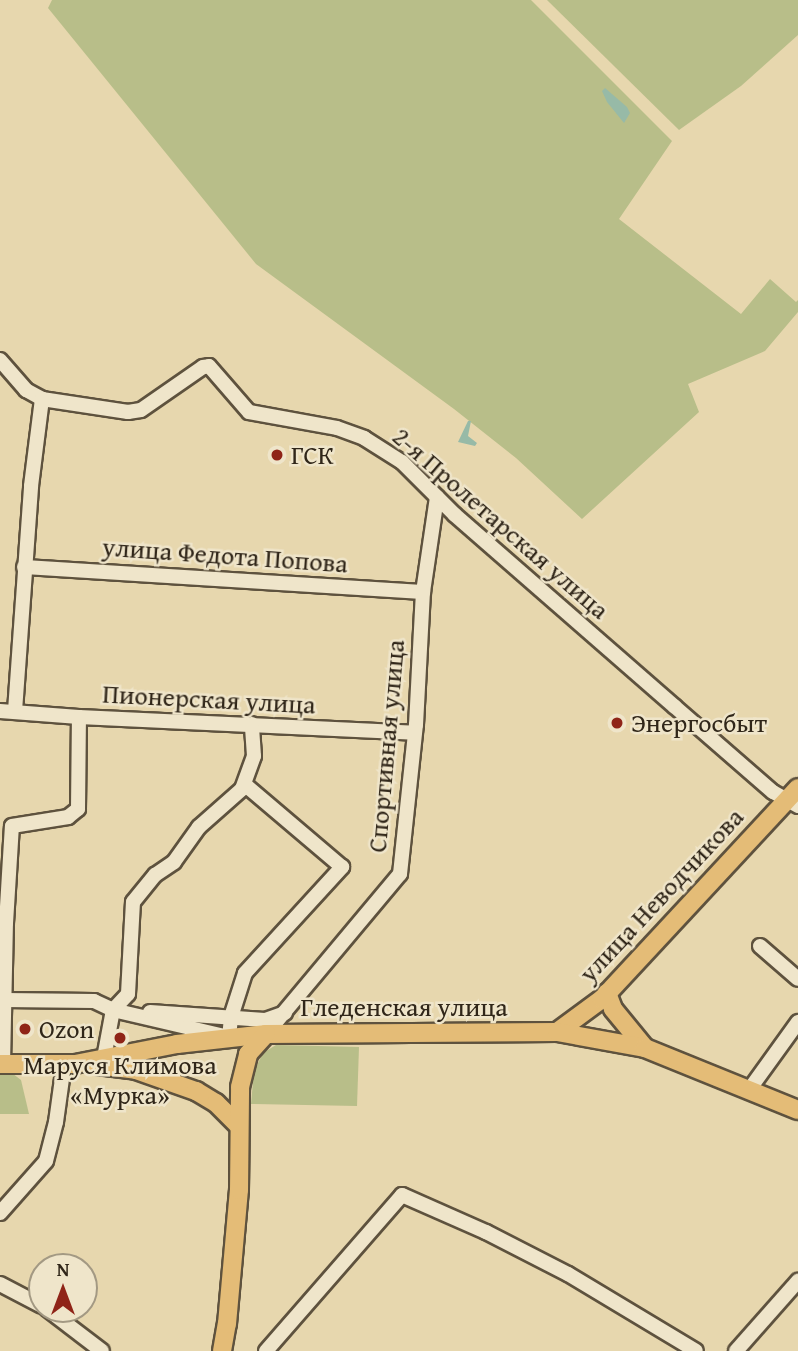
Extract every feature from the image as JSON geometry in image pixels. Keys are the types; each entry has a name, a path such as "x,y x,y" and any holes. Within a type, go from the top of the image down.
{"main road":[{"name":"улица Неводчикова","path":"557,1032 607,993 794,798"},
{"path":"607,993 613,1009 645,1048"},
{"name":"Гледенская улица","path":"1,1064 70,1064 229,1037 266,1034 557,1032 645,1048 798,1110"},
{"path":"222,1351 227,1324 239,1189 238,1125 243,1067 256,1043 266,1034"},
{"path":"70,1064 109,1066 166,1079 216,1102 238,1125"}],"street":[{"name":"2-я Пролетарская улица","path":"0,360 26,390 42,399 118,411 141,410 209,366 249,412 337,428 364,438 402,462 437,498 663,697 794,798"},
{"path":"7,711 37,424 42,399"},
{"name":"Спортивная улица","path":"266,1034 400,874 415,733 423,592 437,498"},
{"name":"улица Федота Попова","path":"24,567 423,592"},
{"name":"Пионерская улица","path":"7,711 79,717 415,733"},
{"path":"1,1064 6,826 68,817 78,809 79,717"},
{"path":"104,1058 114,1010 128,994 133,902 155,875 174,862 200,827 244,784 254,756 252,724"},
{"path":"4,1000 94,1001 114,1010 229,1037 231,1017 245,974 342,867 244,784"},
{"path":"760,946 798,979"},
{"path":"114,1010 265,1020 285,1013"},
{"path":"749,1090 798,1022"},
{"path":"0,1213 46,1161 70,1064"},
{"path":"266,1351 402,1195 486,1232 569,1275 696,1351"},
{"path":"736,1351 798,1282"},
{"path":"0,1284 28,1299"},
{"path":"65,1323 102,1351"}],"green space":[{"path":"52,0 531,0 672,141 619,219 741,314 770,279 796,302 798,300 798,312 765,351 688,384 699,412 582,519 516,458 454,409 256,264 48,8"},
{"path":"547,0 798,0 798,35 741,86 679,130"},
{"path":"276,1045 359,1047 357,1106 251,1104 254,1071 263,1053"},
{"path":"0,1064 21,1080 29,1114 0,1114"}],"shaded area":[{"path":"605,88 627,107 630,113 624,123 607,102 602,91"},
{"path":"468,421 471,421 468,436 477,443 475,446 458,442"}],"place":[{"name":"ГСК","path":"277,455"},
{"name":"Энергосбыт","path":"617,723"},
{"name":"Ozon","path":"25,1029"},
{"name":"Маруся Климова «Мурка»","path":"120,1038"}]}
